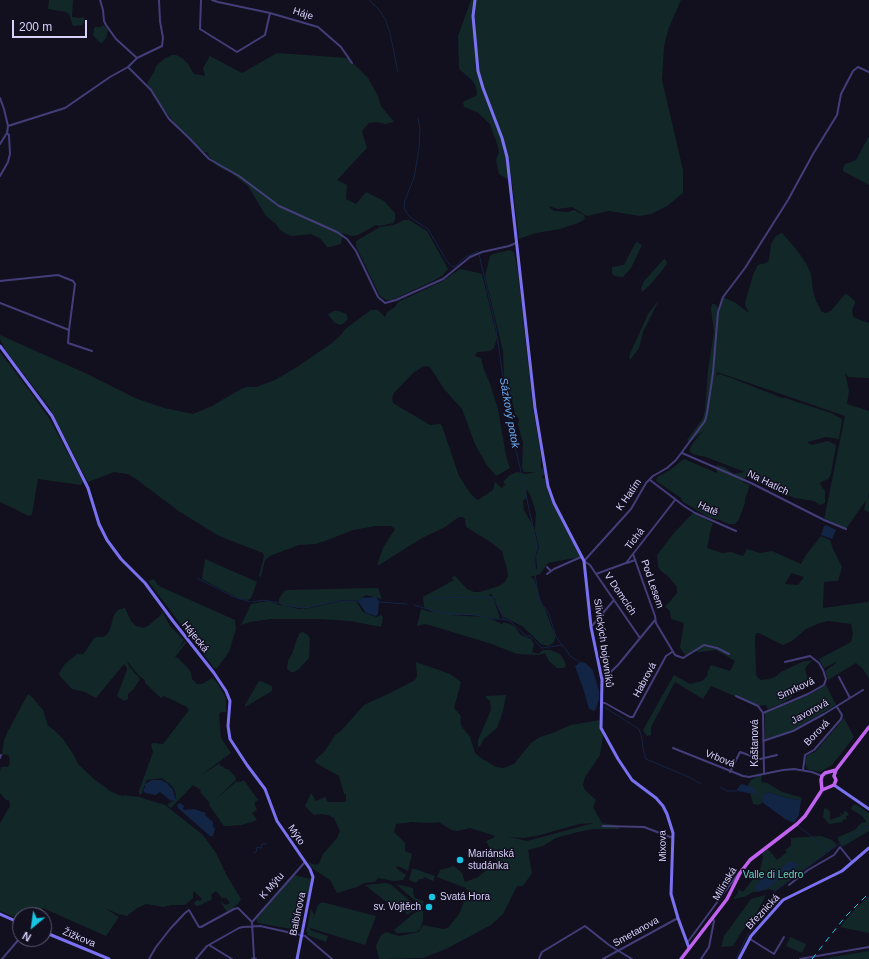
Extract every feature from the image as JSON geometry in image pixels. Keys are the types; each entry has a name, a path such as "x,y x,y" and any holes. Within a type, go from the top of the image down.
{"main road":[{"path":"834,785 836,780 834,776 836,770 869,727"},
{"path":"822,790 822,776 836,770"},
{"path":"829,773 834,776"},
{"path":"822,784 826,787"},
{"name":"Milínská","path":"681,959 730,894 740,873 754,856 779,836 798,824 822,790 826,787 834,785"}],"street":[{"path":"100,0 106,25 116,39 137,58"},
{"path":"8,126 65,108 110,77 128,67 137,58 159,48 163,44 164,38 160,21 159,0"},
{"path":"201,0 200,29 237,52 266,35 270,13"},
{"name":"Háje","path":"212,0 270,13 318,27 341,47 352,63"},
{"name":"Slivických bojovníků","path":"475,0 473,16 478,71 502,138 507,157 535,408 548,486 554,503 584,561 591,628 602,680 601,719"},
{"path":"128,67 151,90 169,119 209,159 238,176 279,206 337,232 347,239 356,251 378,297 385,303 396,300 443,279 470,256 516,243"},
{"path":"650,480 672,465 702,425 707,413 715,356 718,312 722,297 746,268 788,200 813,154 837,115 841,94 853,70 858,67 869,72"},
{"path":"0,98 8,126 7,133 0,144"},
{"path":"0,176 8,162 10,154 9,135 7,133"},
{"path":"0,281 58,275 73,281 75,284 68,344 92,352"},
{"path":"0,303 69,330"},
{"name":"Hájecká","path":"0,346 52,416 88,488 99,524 106,540 145,583 226,691 230,701 228,726 230,739 265,789 271,803"},
{"name":"Na Hatích","path":"682,453 751,483 824,520 846,529"},
{"name":"K Hatím","path":"584,561 627,513 643,487 650,480 675,500"},
{"name":"Hatě","path":"675,500 695,513 736,531"},
{"name":"Tichá","path":"596,574 626,563 675,500"},
{"name":"Pod Lesem","path":"633,554 655,616 655,620 672,652"},
{"path":"547,574 573,560 582,557"},
{"path":"626,563 635,560"},
{"name":"V Domcích","path":"584,561 590,565 640,638"},
{"path":"547,567 551,571"},
{"path":"591,628 614,600"},
{"path":"602,680 618,666 655,620"},
{"path":"672,652 683,658 704,645 717,648 729,654"},
{"name":"Habrová","path":"601,703 605,703 630,717 633,717 666,656 672,652"},
{"name":"Smrková","path":"763,713 808,694 824,685 826,679 823,670 819,663 810,656 785,662"},
{"path":"839,677 850,698"},
{"name":"Javorová","path":"763,741 787,734 837,707 863,690"},
{"path":"736,696 758,706 763,713"},
{"name":"Borová","path":"803,770 805,755 814,750 841,719 842,715 837,707"},
{"name":"Kaštanová","path":"763,713 764,773"},
{"name":"Mixova","path":"601,719 602,732 628,776 636,784 656,798 663,806 669,818 673,838 671,889 678,918 686,944 689,948"},
{"name":"Vrbová","path":"672,748 746,777 783,770 803,770 822,776"},
{"path":"730,772 740,752 760,760 777,755"},
{"path":"834,785 869,809"},
{"name":"Mýto","path":"271,803 277,821 312,873"},
{"path":"603,826 644,827 673,838"},
{"path":"789,885 808,870 834,855 840,847 852,863"},
{"name":"Březnická","path":"739,959 749,939 782,900 843,870 869,848"},
{"name":"K Mýtu","path":"252,922 305,862"},
{"name":"Balbínova","path":"297,959 313,882 312,873"},
{"path":"686,944 736,876 740,873"},
{"path":"149,959 170,929 189,910 198,926 201,927 238,908 241,909 252,922 254,959"},
{"path":"0,914 12,919"},
{"path":"701,959 708,947 714,921 707,915"},
{"name":"Smetanova","path":"603,959 678,918"},
{"path":"196,959 209,944 239,928 260,926 305,936 332,959"},
{"path":"540,959 542,952 583,926 587,927 632,959"},
{"name":"Žižkova","path":"52,935 109,959"},
{"path":"749,939 774,954 784,937"},
{"path":"209,944 232,959"},
{"path":"2,959 12,947"},
{"path":"800,959 869,947"}],"green space":[{"path":"49,0 73,0 72,17 84,17 84,23 82,25 73,26 69,14 66,12 48,9"},
{"path":"471,0 681,0 668,30 664,47 662,80 683,170 683,193 667,206 651,214 640,216 609,211 587,216 572,207 558,209 548,206 554,211 568,212 574,210 584,215 585,219 560,229 536,233 519,239 512,182 499,174 496,160 499,152 490,124 477,112 464,107 463,102 477,95 476,87 472,80 459,69 458,36"},
{"path":"104,25 108,30 106,38 101,43 93,35 94,29 95,27"},
{"path":"277,53 348,58 368,78 378,96 381,106 394,122 385,124 377,122 369,123 362,131 367,148 337,180 347,185 346,199 356,204 366,192 384,201 395,213 395,220 393,223 379,226 376,225 358,235 351,236 343,233 341,244 329,247 327,247 321,239 311,234 292,236 286,234 266,216 248,186 231,173 217,166 207,154 209,153 204,152 175,124 147,83 156,66 164,59 172,55 182,58 194,74 205,76 203,68 210,56 242,73"},
{"path":"869,136 869,185 843,171 843,169 845,164 856,160"},
{"path":"404,220 409,220 427,231 448,269 442,276 433,281 392,300 386,300 380,296 356,246 356,241 380,227 394,225"},
{"path":"782,233 806,263 811,274 816,301 822,312 826,313 831,311 844,295 847,294 855,301 852,310 853,316 869,323 869,378 848,377 845,373 849,391 847,404 869,411 869,493 867,500 869,496 869,512 864,510 866,500 846,529 824,520 845,416 717,372 716,376 720,374 782,398 831,413 842,419 839,439 826,437 808,442 812,445 828,441 836,445 831,474 828,479 820,484 825,491 825,503 820,505 814,501 795,498 757,482 746,473 747,475 743,482 750,485 745,503 739,519 735,524 728,524 720,520 710,518 682,501 681,498 656,481 657,477 670,470 684,459 717,473 716,465 724,467 734,474 745,472 690,452 693,443 704,430 690,442 687,440 703,418 705,410 708,370 714,332 711,309 712,304 715,304 719,309 723,297 736,303 749,313 745,305 753,275 758,265 766,263 769,260 771,244 776,236"},
{"path":"636,242 642,245 631,268 623,277 614,276 612,273 612,267 624,265"},
{"path":"510,250 514,252 518,273 533,408 541,456 541,469 543,468 545,474 541,477 545,479 548,493 580,557 548,563 540,574 530,577 534,579 542,605 545,609 555,636 553,643 548,646 541,644 522,626 504,617 498,608 495,599 491,594 488,595 493,597 499,619 470,615 450,615 483,617 502,624 504,622 510,624 514,626 521,635 531,639 534,644 532,652 538,654 543,650 550,650 560,654 565,662 566,666 564,668 557,668 549,661 545,653 539,655 517,654 492,644 429,625 425,624 417,626 421,609 434,613 424,607 423,597 454,580 451,578 455,576 467,589 474,592 480,592 499,586 505,582 508,576 502,551 466,527 465,519 463,517 459,517 445,527 422,538 379,565 377,565 383,548 395,529 391,526 376,526 353,530 325,541 315,544 299,545 272,555 265,560 261,577 259,576 264,556 263,553 219,536 180,512 128,474 114,472 88,482 49,407 6,351 0,339 0,335 85,373 135,398 164,408 193,414 212,406 241,389 256,387 275,380 332,343 345,329 371,310 378,310 385,317 387,312 395,307 398,302 441,282 460,269 482,274 497,337 494,348 490,351 477,352 475,356 481,358 498,409 506,456 510,468 496,476 486,464 475,444 462,409 444,389 430,367 424,366 413,373 394,393 392,398 393,403 430,425 440,424 442,426 459,476 470,493 478,500 493,490 495,482 502,488 504,485 507,486 503,482 510,475 517,472 526,474 536,472 524,472 522,468 523,443 518,425 519,419 515,414 511,395 504,378 503,351 485,276 490,256","holes":["526,489 530,494 536,513 535,530 539,547 536,556 536,570 534,560 538,548 537,542 534,528 524,510 523,501 527,497"]},
{"path":"664,259 666,260 667,264 651,284 642,292 641,288 644,281"},
{"path":"659,300 643,332 639,348 630,360 629,356 648,314"},
{"path":"334,311 339,311 346,314 348,319 341,325 335,323 328,314"},
{"path":"0,352 51,421 83,482 81,485 38,479 32,514 29,516 0,502"},
{"path":"693,513 713,523 707,548 722,553 731,552 743,556 747,549 760,553 772,551 801,564 821,536 830,540 842,567 838,581 824,582 823,608 868,602 869,599 869,679 863,669 856,663 828,680 825,671 836,662 824,668 819,659 851,642 853,634 851,624 828,621 820,623 806,629 792,641 783,645 757,633 755,636 756,675 760,680 775,677 781,672 802,662 812,660 805,668 808,682 805,685 792,691 792,697 768,709 766,705 758,706 711,686 703,699 675,682 651,727 651,735 647,736 643,730 674,675 690,684 702,681 707,676 711,665 730,671 735,661 716,650 695,651 686,656 680,648 684,623 671,619 670,611 665,607 677,593 677,587 658,567 657,555 673,534","holes":["791,573 804,577 798,585 785,584"]},
{"path":"205,559 257,582 250,599 241,599 202,579"},
{"path":"154,579 161,587 235,620 236,629 229,652 217,668 214,668 148,581"},
{"path":"378,588 382,599 366,595 359,600 342,600 309,608 285,606 299,609 311,608 341,601 354,601 357,602 362,611 367,614 377,617 381,615 383,617 381,627 350,621 319,619 271,619 241,625 251,604 267,601 283,606 279,603 279,599 284,591"},
{"path":"125,608 131,621 136,626 143,628 148,626 161,615 162,611 170,626 184,640 176,651 185,641 186,643 175,657 187,667 191,672 192,679 197,684 202,684 212,678 216,681 225,696 226,703 226,712 221,712 219,714 221,738 231,753 201,775 220,763 220,766 228,769 235,776 236,780 216,799 236,782 244,780 258,800 254,803 257,810 252,813 257,820 242,825 224,826 209,805 210,803 200,792 201,790 193,785 171,808 167,805 174,801 176,797 175,791 172,786 162,778 147,780 142,791 143,793 139,795 139,791 153,752 151,745 153,743 163,744 189,710 187,707 164,696 161,698 145,683 145,680 139,676 127,661 129,666 140,679 133,690 128,694 128,699 124,701 117,696 127,670 124,664 96,698 85,692 72,689 60,676 59,673 65,664 77,654 83,654 94,638 103,637 109,632 114,615 118,610"},
{"path":"303,632 308,635 310,639 309,658 299,669 291,672 287,669 288,661 300,633"},
{"path":"416,662 450,674 461,682 454,708 461,716 460,722 470,737 475,753 496,767 503,768 514,764 531,743 540,737 571,725 600,720 603,736 600,755 585,777 583,785 585,790 596,800 593,807 602,823 600,823 616,825 620,829 594,829 578,832 556,838 543,846 528,850 532,873 523,886 517,886 503,914 491,925 446,949 423,958 379,959 376,946 381,935 386,932 399,936 419,932 423,925 443,929 448,928 459,914 468,892 466,888 437,877 440,870 454,866 462,873 465,882 478,877 497,861 486,841 495,836 470,828 457,831 451,830 439,822 412,822 396,824 394,832 405,843 405,851 412,854 408,871 398,866 396,868 406,875 403,880 394,881 378,878 375,882 364,883 357,887 337,893 330,880 313,869 308,862 315,865 319,864 323,854 337,838 340,831 334,818 328,815 314,815 305,806 311,793 316,801 325,797 328,802 346,802 346,794 344,794 339,776 316,763 315,760 325,751 335,735 341,731 364,705 415,680 417,676","holes":["594,823 527,841 509,837 524,838 579,824"]},
{"path":"259,681 272,686 272,691 245,707 245,705"},
{"path":"826,685 836,705 787,733 765,739 765,713 809,695"},
{"path":"28,694 43,710 48,726 63,739 78,764 94,779 110,791 124,797 122,795 139,797 165,805 203,835 216,853 227,876 241,899 238,904 227,912 220,901 226,905 230,903 226,898 222,898 216,891 211,895 211,900 198,906 194,903 197,900 200,901 202,899 194,891 193,898 185,905 163,907 146,904 137,908 127,916 105,908 119,917 106,936 52,912 52,907 12,907 12,916 0,911 0,823 10,806 9,800 6,800 0,793 0,772 1,767 8,767 10,762 9,756 6,754 2,755 4,740"},
{"path":"506,695 503,711 497,728 484,739 478,747 478,740 491,710 490,701 486,698 486,696"},
{"path":"844,718 854,737 832,765 820,772 807,769 805,762 807,755 815,752"},
{"path":"762,775 761,782 767,783 782,792 800,797 802,799 791,799 767,792 762,803 758,805 753,804 748,785 751,780"},
{"path":"855,804 869,813 869,831 842,847 838,837 856,829 859,825 863,822 865,823 866,821 862,816 851,809"},
{"path":"826,808 830,812 830,820 841,816 840,813 843,815 844,811 849,815 846,816 847,819 843,820 843,822 829,824 823,817 824,809"},
{"name":"Valle di Ledro","path":"821,836 832,840 837,845 775,891 769,889 753,892 744,897 733,899 738,893 738,889 743,892 760,870 763,858 762,853 768,849 777,860 787,852 785,850 791,846 791,838"},
{"path":"412,869 435,876 433,881 424,877 423,879 419,879 416,883 409,880"},
{"path":"294,875 311,879 309,894 300,899 299,911 301,920 299,931 296,930 297,926 291,925 291,929 258,923 256,919"},
{"path":"390,884 420,909 409,913 408,915 385,901 365,885"},
{"path":"396,884 413,888 415,898 424,901 422,907"},
{"path":"766,895 756,914 742,931 733,946 721,947 724,936 751,899"},
{"path":"869,896 869,933 840,927 853,911"},
{"path":"322,902 376,916 365,945 310,928 310,930 328,936 326,942 307,935 308,932 306,932 311,909 314,914 313,919 318,905"},
{"path":"421,910 423,911 423,920 420,929 416,932 397,933 394,930 413,914"},
{"path":"790,937 806,944 802,953 786,946"},
{"path":"869,951 869,959 821,959 832,957"}],"water":[{"path":"826,525 836,530 832,539 821,535 824,526"},
{"path":"376,597 379,601 378,614 376,616 366,613 358,601 362,598"},
{"path":"581,662 585,663 593,670 599,691 599,699 594,711 589,709 575,666"},
{"path":"152,780 161,780 167,783 173,790 175,800 171,801 160,792 156,795 145,793 143,790 145,784"},
{"path":"742,784 756,789 753,794 738,791 739,786"},
{"path":"767,792 791,799 801,800 799,815 794,823 785,819 762,802 763,797"},
{"path":"180,803 184,806 184,810 194,809 206,813 205,815 213,822 213,827 215,829 213,836 210,836 178,808 177,806"},
{"path":"790,861 800,865 785,873 770,887 757,892 755,886 758,883 765,877 772,875"}],"waterway":[{"name":"Sázkový potok","path":"369,0 380,11 385,19 390,33 398,72"},
{"name":"Sázkový potok","path":"418,118 420,128 419,148 414,178 405,200 404,207 407,214 428,229 448,263 453,267 464,258 478,251"},
{"name":"Sázkový potok","path":"479,254 496,328 510,427 537,546 535,554 535,571"},
{"name":"Sázkový potok","path":"535,575 539,599 549,614 556,637 570,656 581,663"},
{"path":"197,578 232,596 250,602"},
{"path":"430,598 493,597 504,619"},
{"path":"252,602 264,600 302,608 338,601 359,601"},
{"path":"378,602 407,604"},
{"path":"414,605 441,613 476,615 493,619 504,619 510,621 526,636 530,636 533,639"},
{"path":"535,641 542,648 562,645"},
{"name":"Sázkový potok","path":"604,707 639,729 646,759 689,777 701,784"},
{"name":"Sázkový potok","path":"720,787 727,791 737,791"},
{"name":"Sázkový potok","path":"752,792 764,796"},
{"name":"Sázkový potok","path":"798,826 820,843"},
{"path":"736,959 748,934 766,912 775,891 847,838 869,826"},
{"path":"254,853 256,852 257,847 261,848 262,844 267,843"},
{"name":"Sázkový potok","path":"822,844 829,851"}],"railway":[{"path":"812,959 845,917 869,893"}],"place":[{"name":"Mariánská studánka","path":"460,860"},
{"name":"Svatá Hora","path":"432,897"},
{"name":"sv. Vojtěch","path":"429,907"}]}
